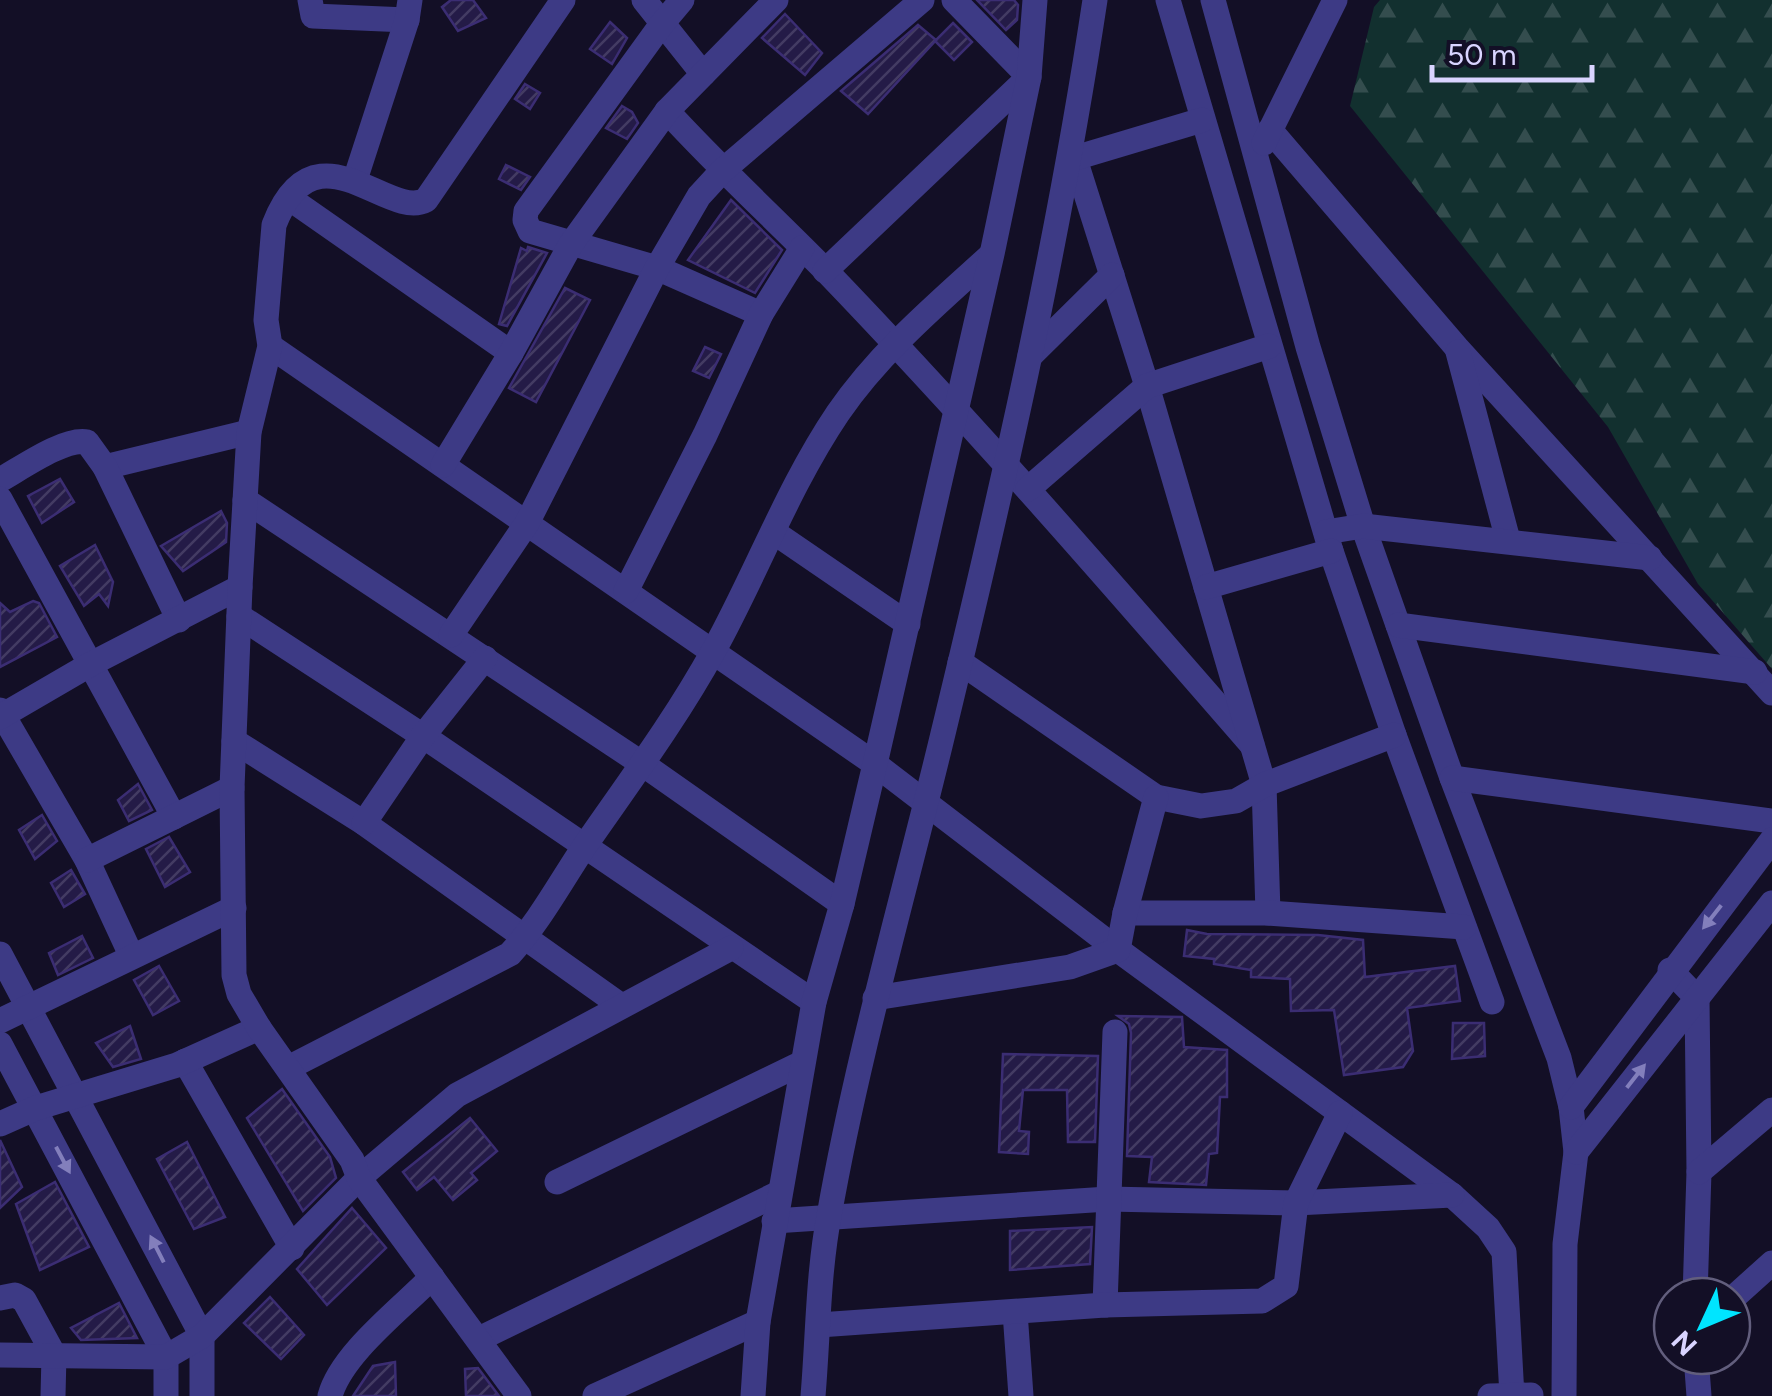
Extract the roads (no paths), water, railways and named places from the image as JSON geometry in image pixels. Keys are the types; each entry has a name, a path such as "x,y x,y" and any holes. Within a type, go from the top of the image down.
{"street":[{"path":"310,0 313,16 412,7 355,180"},
{"path":"519,1396 359,1178 352,1160 239,994 234,975 232,788 250,432 270,346 266,320 274,225 289,198 319,178 355,180 405,204 417,205 426,200 563,0"},
{"path":"644,0 703,74"},
{"path":"682,0 526,211 525,220 530,231 657,268 761,314"},
{"path":"443,465 512,353 571,244 667,111 776,0"},
{"path":"452,635 527,523 657,268 699,196 722,171 922,0"},
{"path":"954,0 1029,78"},
{"path":"753,1396 758,1322 814,1002 842,904 992,254 1029,78 1035,0"},
{"path":"813,1396 828,1220 875,998 1006,466 1073,156 1096,0"},
{"path":"1168,0 1328,542 1492,1002"},
{"path":"1258,158 1335,0"},
{"path":"1215,2 1308,346 1363,526 1452,778 1559,1058 1576,1152 1565,1244 1564,1396"},
{"path":"825,271 1029,78"},
{"path":"667,111 722,171 825,271 1028,489 1252,745"},
{"path":"1073,156 1202,120"},
{"path":"1270,130 1457,348 1772,692"},
{"path":"1073,156 1147,386 1264,785 1268,913"},
{"path":"289,198 512,353"},
{"path":"626,592 761,314 802,248"},
{"path":"288,1068 510,954 526,936 644,765 714,652 810,458 836,416 894,344 992,254"},
{"path":"1030,356 1112,275"},
{"path":"270,346 875,764 1118,950 1452,1196 1488,1228 1504,1252 1512,1396"},
{"path":"1028,489 1147,386 1269,346"},
{"path":"1457,348 1508,540"},
{"path":"105,467 250,432"},
{"path":"0,480 78,440 87,442 105,467 180,620"},
{"path":"0,500 174,816"},
{"path":"245,500 452,635 842,904"},
{"path":"1206,587 1363,526 1650,558"},
{"path":"775,533 908,624"},
{"path":"131,955 87,860 1,714 240,587"},
{"path":"239,616 814,1002"},
{"path":"1398,625 1754,672"},
{"path":"364,823 423,736 485,658"},
{"path":"960,662 1156,797 1213,806 1236,802 1264,785 1394,735"},
{"path":"234,741 364,823 620,1005"},
{"path":"1452,778 1772,821"},
{"path":"87,860 232,788"},
{"path":"1118,950 1156,797"},
{"path":"1570,1106 1772,840"},
{"path":"1576,1152 1772,903"},
{"path":"0,1021 234,908"},
{"path":"1125,913 1268,913 1464,927"},
{"path":"0,1355 166,1357 202,1336 359,1178 457,1095 732,948"},
{"path":"875,998 1070,967 1118,950"},
{"path":"0,954 202,1336 202,1396"},
{"path":"1670,970 1697,998 1696,1276"},
{"path":"0,1124 36,1108 185,1062 259,1028"},
{"path":"1104,1305 1115,1032"},
{"path":"0,1044 166,1357 166,1396"},
{"path":"185,1062 292,1248"},
{"path":"558,1182 802,1063"},
{"path":"1699,1172 1772,1110"},
{"path":"819,1324 1104,1305 1262,1301 1286,1286 1296,1203 1340,1114"},
{"path":"479,1339 779,1193"},
{"path":"774,1221 1108,1198 1296,1203 1452,1196"},
{"path":"1752,1281 1772,1263"},
{"path":"330,1396 334,1380 348,1362 432,1277"},
{"path":"0,1298 14,1295 24,1300 54,1356 53,1396"},
{"path":"1016,1312 1021,1396"},
{"path":"595,1396 758,1322"},
{"path":"1490,1396 1531,1395"}]}
